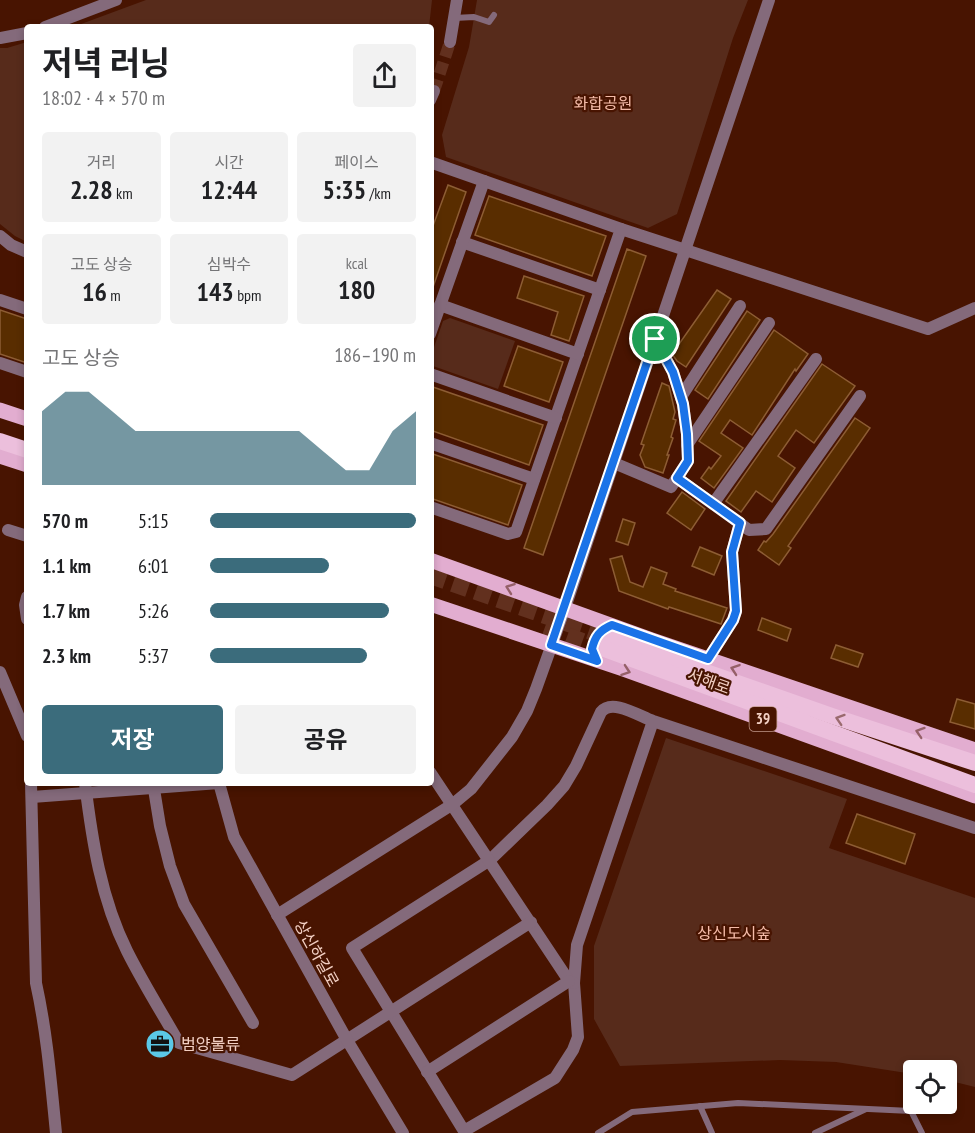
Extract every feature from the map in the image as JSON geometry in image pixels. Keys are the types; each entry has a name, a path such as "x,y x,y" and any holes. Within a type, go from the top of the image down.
{"highway":[{"path":"0,429 24,437"},
{"path":"0,441 24,449"},
{"name":"서해로","path":"603,642 975,763"},
{"name":"서해로","path":"603,642 975,785"}],"main road":[{"path":"0,410 24,418"},
{"path":"0,456 24,464"},
{"name":"서해로","path":"434,561 565,608 603,642 975,796"},
{"name":"서해로","path":"434,605 551,645 603,642 708,659 975,750"}],"street":[{"path":"53,24 116,0"},
{"path":"450,42 457,0"},
{"path":"277,915 453,804 471,789 512,737 527,711 565,608 769,0"},
{"path":"0,38 24,34"},
{"path":"434,163 621,229 928,329 975,308"},
{"path":"434,322 484,181"},
{"path":"434,508 508,534 514,534 621,229"},
{"path":"0,236 11,245 24,251"},
{"path":"462,242 600,290"},
{"path":"0,300 24,308"},
{"path":"440,305 578,354"},
{"path":"681,398 740,306"},
{"path":"687,445 769,323"},
{"path":"614,463 671,487 688,461 681,398 673,372 655,339"},
{"path":"713,504 816,359"},
{"path":"0,363 24,371"},
{"path":"434,375 555,418"},
{"path":"677,478 749,530 766,529 860,396"},
{"path":"434,444 534,479"},
{"path":"708,659 733,620 736,611 732,552 740,523"},
{"path":"8,530 24,535"},
{"path":"0,672 24,729"},
{"path":"653,721 577,945 572,982 578,1036 573,1050 555,1078 464,1131 352,948 490,860 564,786 603,709 613,705 653,721 975,828"},
{"path":"434,778 572,982"},
{"path":"31,786 36,983 49,1064 56,1133"},
{"path":"32,797 85,789 153,786 170,866 184,904 252,1023"},
{"name":"상신하길로","path":"220,786 234,837 347,1040 403,1133"},
{"path":"85,789 97,863 112,914 127,951 179,1043 292,1075 531,922"},
{"path":"427,1072 572,982"}],"lane":[{"path":"454,18 474,16 489,22 494,15"},
{"path":"598,1133 632,1112 738,1103 911,1111 922,1133"},
{"path":"700,1106 712,1133"},
{"path":"815,1133 868,1109"}],"green space":[{"path":"146,0 432,0 429,24 81,24"},
{"name":"화합공원","path":"477,0 748,0 733,38 677,214 648,228 446,157 442,135 469,47"},
{"path":"24,43 24,240 0,224 0,48"},
{"path":"450,318 515,341 498,389 434,366 434,347 443,321"},
{"name":"상신도시숲","path":"666,738 847,799 829,848 975,898 975,1087 957,1082 957,1060 903,1060 903,1072 836,1062 780,1060 620,1066 594,1019 594,946"}],"building":[{"path":"448,185 466,192 434,284 434,223"},
{"path":"489,196 606,236 592,276 475,235"},
{"path":"627,249 646,256 543,555 524,548"},
{"path":"524,276 584,296 569,341 551,335 558,312 517,298"},
{"path":"717,290 731,299 686,367 672,354"},
{"path":"0,310 24,318 24,362 0,354"},
{"path":"747,311 760,320 708,399 695,390"},
{"path":"774,330 808,354 796,371 795,369 752,435 730,420 721,433 743,448 714,488 701,478 721,456 699,441"},
{"path":"518,346 563,362 549,402 504,386"},
{"path":"822,364 855,386 814,443 796,430 778,456 795,468 772,502 756,491 741,512 726,501"},
{"path":"662,383 669,386 675,412 673,419 676,420 663,473 645,467 640,455 644,445 641,444"},
{"path":"434,387 543,425 529,465 434,431"},
{"path":"855,418 870,428 788,546 791,548 779,565 758,550 773,534"},
{"path":"434,454 522,485 508,525 434,499"},
{"path":"682,492 705,509 691,530 667,513"},
{"path":"623,519 635,523 628,545 616,541"},
{"path":"700,547 722,556 714,575 692,566"},
{"path":"622,556 630,582 643,587 651,567 667,573 663,584 676,589 675,591 727,608 721,624 669,607 668,609 619,591 610,559"},
{"path":"762,618 791,629 787,641 758,630"},
{"path":"836,645 863,654 858,667 831,658"},
{"path":"957,699 975,704 975,729 950,722"},
{"path":"857,814 915,834 905,864 846,843"}],"tunnel":[{"path":"434,91 450,42"},
{"path":"434,577 603,636"},
{"path":"545,627 599,647"}],"place":[{"name":"범양물류","path":"160,1044"}],"route":[{"path":"655,339 673,372 683,404 688,461 677,478 740,523 732,552 736,611 733,620 708,659 612,625 602,630 594,640 592,649 597,661 551,645 655,339"}]}
